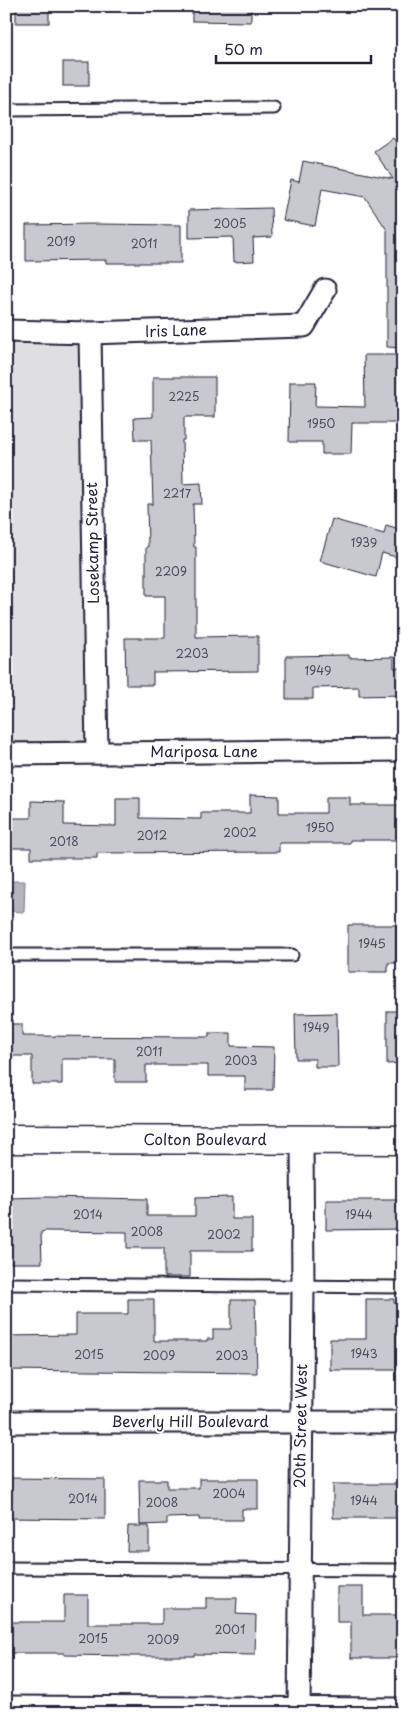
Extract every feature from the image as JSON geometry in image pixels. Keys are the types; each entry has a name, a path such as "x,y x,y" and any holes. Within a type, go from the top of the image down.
{"street":[{"name":"Iris Lane","path":"6,331 90,333 304,326 325,290"},
{"name":"Losekamp Street","path":"90,333 96,752"},
{"name":"Mariposa Lane","path":"6,754 403,750"},
{"name":"Colton Boulevard","path":"6,1139 403,1140"},
{"name":"20th Street West","path":"299,1710 300,1421 303,1286 302,1140"},
{"name":"Beverly Hill Boulevard","path":"6,1422 403,1422"},
{"path":"6,1707 299,1710 403,1709"}],"lane":[{"path":"6,110 274,108"},
{"path":"6,955 292,955"},
{"path":"6,1284 403,1287"},
{"path":"6,1568 403,1570"}],"shaded area":[{"path":"83,339 87,741 6,742 6,340"},
{"path":"8,881 25,881 24,912 7,911"}],"building":[{"path":"16,6 49,6 49,23 16,23"},
{"path":"192,6 251,6 251,22 192,21"},
{"path":"63,62 89,62 89,86 63,86"},
{"path":"393,138 403,151 403,348 387,347 387,230 365,197 322,189 315,226 283,220 291,180 299,182 303,161 393,179 374,151"},
{"path":"271,208 272,237 253,238 254,261 234,262 233,237 189,238 189,210"},
{"path":"26,225 181,225 181,263 106,263 106,260 26,261"},
{"path":"364,355 402,355 403,423 352,423 351,454 322,454 322,442 289,442 290,382 316,382 315,406 365,407"},
{"path":"153,377 215,377 215,417 184,417 184,440 182,440 183,484 201,483 202,504 193,504 194,547 196,547 196,637 258,636 258,671 153,672 153,685 126,685 125,638 165,638 165,596 146,596 147,504 153,504 151,440 135,440 134,418 153,417"},
{"path":"332,519 384,534 386,525 403,530 403,559 382,553 376,577 320,561"},
{"path":"349,655 349,658 394,657 394,668 403,668 403,695 359,696 359,687 313,688 313,699 286,699 286,656"},
{"path":"250,795 279,796 279,813 326,813 326,797 350,797 350,805 403,805 403,840 350,840 350,843 279,843 279,852 97,853 97,858 31,858 31,848 6,848 6,818 31,818 31,801 64,802 64,825 116,826 116,798 140,798 140,818 201,819 201,813 250,813"},
{"path":"348,925 396,925 396,963 388,963 388,972 348,972"},
{"path":"387,1011 403,1011 403,1063 387,1064"},
{"path":"337,1013 338,1067 315,1067 315,1059 296,1059 295,1014"},
{"path":"6,1024 22,1024 22,1036 209,1037 209,1033 231,1033 231,1046 274,1047 273,1090 245,1090 245,1076 208,1076 208,1065 146,1065 146,1082 115,1082 115,1059 62,1059 62,1084 32,1084 32,1056 6,1056"},
{"path":"232,1197 232,1219 252,1219 252,1251 190,1251 190,1277 164,1277 164,1248 127,1248 127,1232 46,1231 41,1232 42,1263 10,1263 9,1232 6,1232 6,1198 147,1199 147,1216 195,1216 195,1198"},
{"path":"326,1200 403,1200 403,1229 326,1230"},
{"path":"128,1299 154,1299 154,1341 207,1341 207,1339 213,1339 213,1329 231,1329 231,1300 255,1300 257,1373 6,1370 6,1336 76,1335 76,1314 128,1314"},
{"path":"366,1299 394,1299 394,1303 403,1303 403,1327 397,1327 397,1370 330,1370 330,1339 366,1339"},
{"path":"6,1478 105,1479 105,1519 6,1518"},
{"path":"199,1479 258,1479 258,1509 242,1509 242,1520 199,1520 199,1517 167,1518 167,1524 140,1525 139,1480 167,1480 167,1488 199,1488"},
{"path":"333,1484 403,1484 403,1510 396,1510 396,1518 333,1518"},
{"path":"128,1526 149,1526 149,1551 127,1551"},
{"path":"337,1587 363,1587 363,1615 399,1615 400,1658 351,1658 351,1622 337,1622"},
{"path":"64,1595 88,1595 88,1624 162,1624 162,1608 206,1608 206,1598 237,1598 236,1614 256,1615 255,1655 133,1656 6,1653 6,1622 64,1622"}]}
